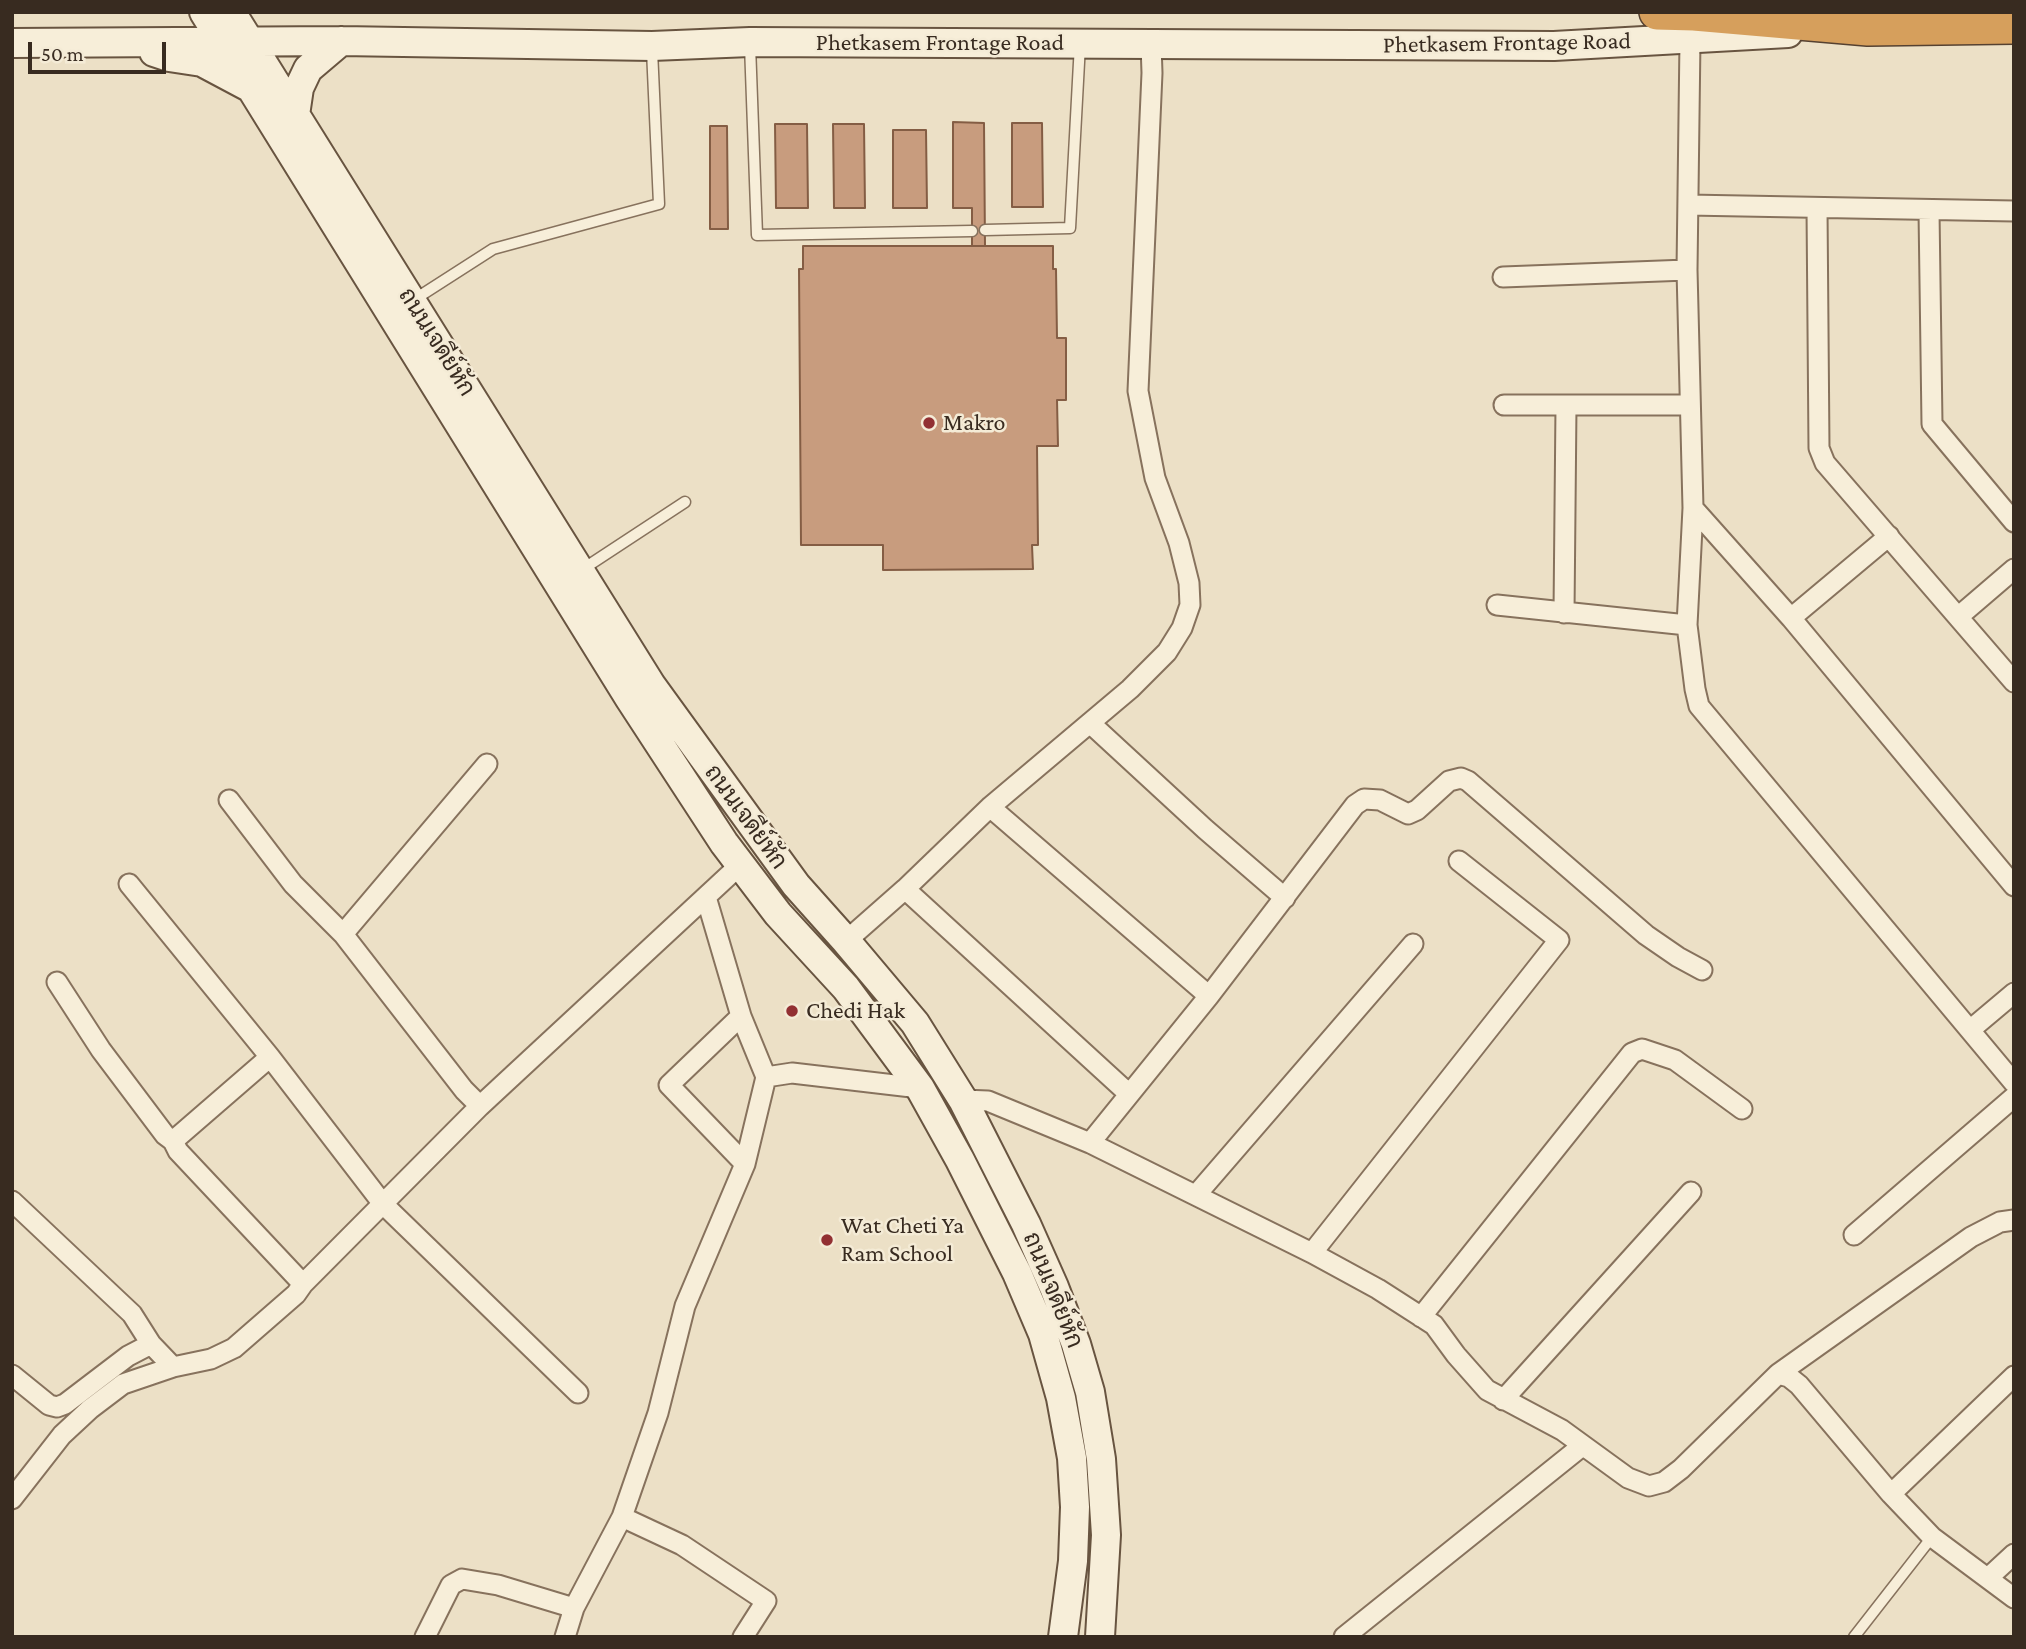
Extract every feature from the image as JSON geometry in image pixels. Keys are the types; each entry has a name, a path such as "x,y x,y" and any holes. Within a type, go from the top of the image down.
{"highway":[{"path":"1657,12 1868,28 2014,26"}],"main road":[{"path":"204,12 236,41"},
{"path":"231,12 236,41"},
{"name":"Phetkasem Frontage Road","path":"12,43 341,41 652,46 750,43 1554,46 1868,28"},
{"path":"127,41 169,58 202,62 252,89"},
{"name":"ถนนเจดีย์หัก","path":"236,41 252,89 630,699 740,865 778,914 846,988 920,1088 983,1202 1043,1334 1061,1398 1072,1458 1074,1507 1073,1561 1063,1637"},
{"name":"ถนนเจดีย์หัก","path":"236,41 295,115 650,685 796,885 915,1023 963,1100 1026,1224 1054,1287 1076,1344 1090,1392 1101,1460 1105,1535 1100,1637"},
{"path":"295,115 299,89 308,69 341,41"}],"street":[{"path":"1690,40 1686,270 1692,508 1688,625 1699,706 2014,1083"},
{"path":"846,941 905,889 990,807 1129,689 1167,652 1182,628 1190,605 1189,583 1155,478 1138,391 1151,44"},
{"path":"1688,205 2014,211"},
{"path":"1817,208 1819,447 1825,463 2014,682"},
{"path":"1929,211 1932,424 2014,523"},
{"path":"1503,277 1686,270"},
{"path":"1504,405 1689,405"},
{"path":"1564,613 1566,406"},
{"path":"1692,508 1791,618 2014,886"},
{"path":"1791,618 1888,537"},
{"path":"1958,617 2014,569"},
{"path":"1497,605 1688,625"},
{"path":"1090,723 1285,898"},
{"path":"343,934 487,764"},
{"path":"1090,1143 1209,996 1355,806 1364,799 1380,800 1408,814 1417,810 1449,781 1461,778 1474,786 1646,935 1702,970"},
{"path":"229,800 293,884 343,934 464,1090 480,1106"},
{"path":"990,807 1209,996"},
{"path":"1312,1253 1559,940 1459,861"},
{"path":"12,1499 62,1435 123,1384 173,1367 211,1359 234,1348 296,1294 303,1283 480,1106 740,865"},
{"path":"129,884 270,1057 383,1204 578,1393"},
{"path":"905,889 1129,1094"},
{"path":"565,1637 574,1608 622,1517 657,1413 685,1306 745,1164 766,1077 741,1016 706,897"},
{"path":"1196,1195 1413,944"},
{"path":"57,982 101,1050 178,1151 303,1283"},
{"path":"1970,1030 2014,993"},
{"path":"741,1016 669,1084 745,1164"},
{"path":"1421,1317 1632,1053 1642,1049 1675,1060 1741,1109"},
{"path":"173,1141 270,1057"},
{"path":"766,1077 792,1073 920,1088"},
{"path":"1854,1235 2014,1097"},
{"path":"963,1100 988,1101 1090,1143 1312,1253 1378,1289 1434,1325 1477,1381 1503,1400 1562,1430 1628,1478 1649,1486 1664,1482 1681,1469 1778,1374 1970,1237 2000,1222 2014,1220"},
{"path":"1503,1400 1691,1192"},
{"path":"12,1201 132,1314 151,1344 173,1367"},
{"path":"12,1374 49,1405 57,1407 65,1404 128,1356 151,1344"},
{"path":"1778,1374 1789,1377 1799,1385 1931,1537 2014,1598"},
{"path":"1891,1494 2014,1376"},
{"path":"1344,1637 1582,1446"},
{"path":"622,1517 682,1545 766,1601 743,1637"},
{"path":"1988,1577 2014,1554"},
{"path":"425,1637 451,1585 462,1579 498,1585 574,1608"}],"lane":[{"path":"750,43 757,235 972,231"},
{"path":"985,230 1070,228 1080,44"},
{"path":"412,301 493,249 659,204 652,46"},
{"path":"580,572 685,502"},
{"path":"1854,1637 1931,1537"}],"building":[{"path":"953,122 984,123 985,246 972,246 972,208 953,208"},
{"path":"1012,123 1042,123 1043,207 1012,207"},
{"path":"775,124 807,124 808,208 776,208"},
{"path":"833,124 864,124 865,208 834,208"},
{"path":"710,126 727,126 728,229 710,229"},
{"path":"893,130 926,130 927,208 893,208"},
{"name":"Makro","path":"803,246 1053,246 1057,338 1066,338 1066,400 1057,400 1058,446 1037,446 1038,545 1032,545 1033,569 883,570 883,545 801,545 799,269 803,269"}],"place":[{"name":"Makro","path":"929,423"},
{"name":"Chedi Hak","path":"792,1011"},
{"name":"Wat Cheti Ya Ram School","path":"827,1240"}]}
